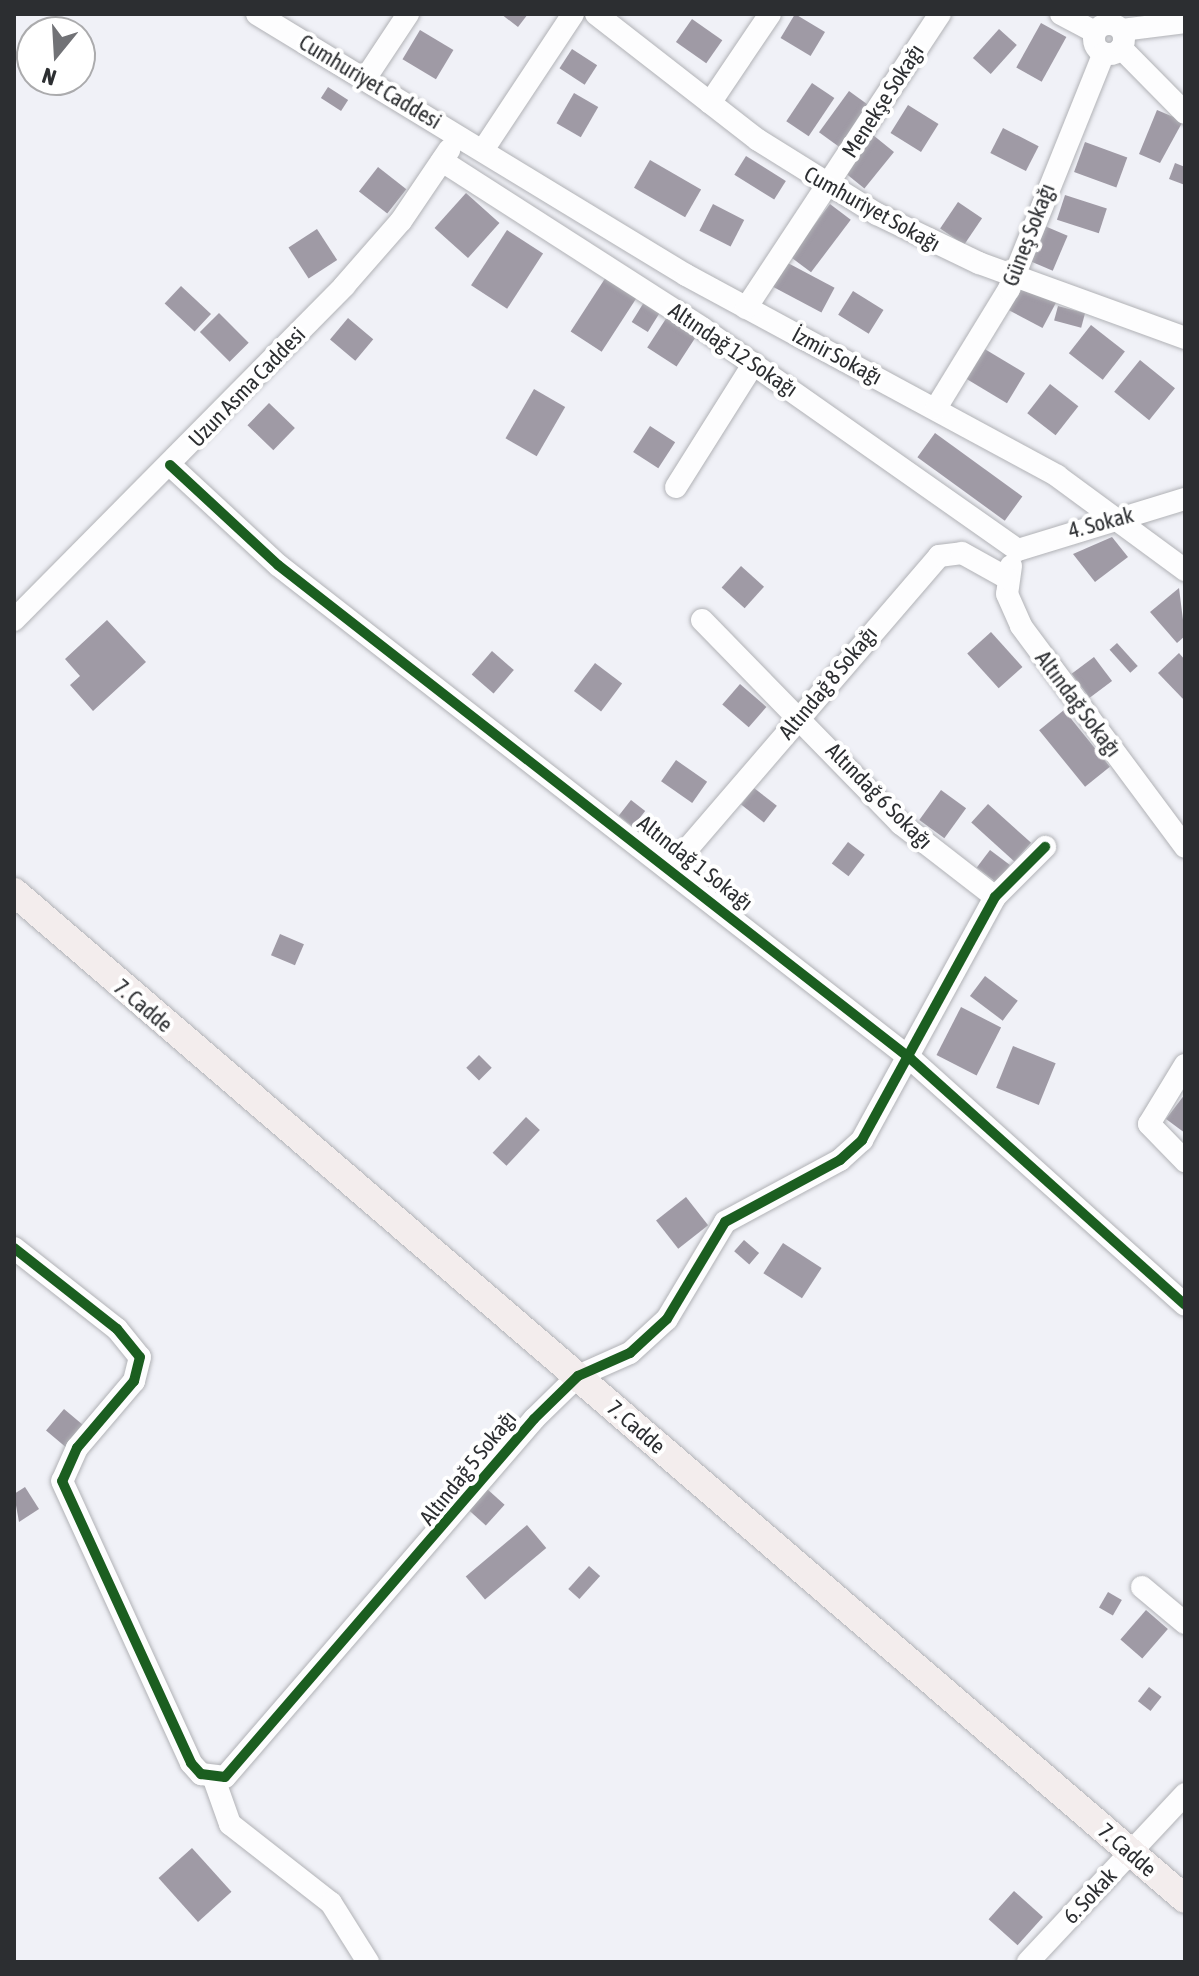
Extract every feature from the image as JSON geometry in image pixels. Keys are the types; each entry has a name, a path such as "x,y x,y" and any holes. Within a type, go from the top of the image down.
{"main road":[{"name":"7. Cadde","path":"14,892 1185,1899"}],"street":[{"name":"Cumhuriyet Caddesi","path":"257,14 285,22 365,79 483,150"},
{"path":"365,79 408,14"},
{"path":"483,150 573,14"},
{"name":"Cumhuriyet Sokağı","path":"596,14 710,103 827,186 942,248 1185,338"},
{"path":"710,103 770,14"},
{"name":"Menekşe Sokağı","path":"746,308 940,14"},
{"path":"1061,14 1095,32 1108,24 1116,44 1185,113"},
{"path":"1116,44 1185,22"},
{"name":"Güneş Sokağı","path":"936,408 1014,273 1116,44"},
{"name":"Uzun Asma Caddesi","path":"14,620 344,286 442,161 458,135"},
{"name":"İzmir Sokağı","path":"483,150 746,308 936,408 1122,518 1185,570"},
{"name":"Altındağ 12 Sokağı","path":"442,161 754,363 1018,550"},
{"path":"676,487 754,363"},
{"name":"Altındağ 1 Sokağı","path":"170,465 278,565 911,1059 1185,1305"},
{"name":"4. Sokak","path":"1018,550 1185,499"},
{"path":"1007,578 1018,550"},
{"name":"Altındağ 8 Sokağı","path":"670,869 939,556 962,553 1007,578"},
{"name":"Altındağ Sokağı","path":"1007,578 1013,609 1035,649 1185,847"},
{"name":"Altındağ 6 Sokağı","path":"702,620 801,715 901,824 995,897"},
{"name":"Altındağ 5 Sokağı","path":"214,1779 244,1761 488,1470 578,1376 630,1353 667,1319 738,1210 852,1151 911,1059 995,897 1045,847"},
{"path":"1185,1065 1149,1124 1185,1161"},
{"path":"14,1248 117,1329 140,1357 134,1381 77,1448 62,1481 174,1731 191,1763 214,1779 230,1824 331,1903 368,1962"},
{"path":"1142,1587 1185,1623"},
{"name":"6. Sokak","path":"1028,1962 1185,1794"}],"building":[{"path":"501,14 528,14 518,27"},
{"path":"795,14 825,32 811,56 781,38"},
{"path":"692,19 722,40 706,63 676,42"},
{"path":"1041,23 1066,37 1042,82 1016,68"},
{"path":"999,29 1017,45 991,74 973,58"},
{"path":"420,30 453,50 436,79 402,59"},
{"path":"572,49 597,65 585,85 559,68"},
{"path":"812,83 834,98 809,136 786,121"},
{"path":"328,87 348,100 341,111 321,98"},
{"path":"849,91 870,106 840,148 819,132"},
{"path":"574,93 598,107 581,137 556,123"},
{"path":"908,105 939,124 921,152 891,133"},
{"path":"1157,110 1183,121 1160,163 1139,154"},
{"path":"1003,128 1039,146 1026,171 990,153"},
{"path":"873,135 894,152 864,189 843,172"},
{"path":"1085,142 1127,157 1116,187 1074,172"},
{"path":"746,156 786,181 774,200 734,175"},
{"path":"650,160 701,190 685,217 634,188"},
{"path":"1175,163 1185,167 1185,185 1169,179"},
{"path":"378,167 406,189 387,214 359,191"},
{"path":"466,193 499,223 468,258 435,228"},
{"path":"1065,195 1107,209 1099,233 1057,220"},
{"path":"958,202 982,218 964,245 940,229"},
{"path":"713,204 744,220 731,247 699,231"},
{"path":"830,204 851,220 811,272 790,257"},
{"path":"1040,224 1068,236 1053,271 1025,259"},
{"path":"317,229 337,260 309,279 288,248"},
{"path":"507,230 543,253 507,309 471,285"},
{"path":"786,262 835,288 821,313 773,287"},
{"path":"606,277 637,297 602,352 571,332"},
{"path":"1024,282 1058,300 1043,328 1009,310"},
{"path":"181,286 211,314 195,332 165,304"},
{"path":"853,291 884,310 869,334 838,315"},
{"path":"646,299 662,309 648,332 632,322"},
{"path":"1058,306 1085,313 1081,328 1054,320"},
{"path":"219,313 249,343 230,362 200,332"},
{"path":"669,314 698,333 677,367 647,348"},
{"path":"348,318 373,339 355,361 330,339"},
{"path":"1091,325 1125,351 1103,380 1069,353"},
{"path":"983,348 1025,373 1007,403 965,378"},
{"path":"1140,360 1175,388 1149,420 1114,392"},
{"path":"1050,384 1078,406 1056,435 1027,413"},
{"path":"534,389 565,407 537,456 506,438"},
{"path":"269,403 295,428 273,450 247,425"},
{"path":"650,426 675,442 658,468 633,452"},
{"path":"935,433 1022,496 1005,521 917,457"},
{"path":"1112,537 1128,557 1095,582 1073,554"},
{"path":"741,566 764,587 745,608 722,588"},
{"path":"1179,588 1185,636 1177,643 1150,612"},
{"path":"107,620 146,662 93,711 70,685 80,676 65,659"},
{"path":"991,632 1022,667 999,688 967,653"},
{"path":"1117,643 1138,666 1130,673 1110,650"},
{"path":"492,651 514,670 494,693 472,674"},
{"path":"1179,653 1185,660 1185,701 1158,673"},
{"path":"1094,657 1112,681 1090,698 1072,674"},
{"path":"595,663 622,683 601,711 574,691"},
{"path":"740,684 766,707 749,727 722,704"},
{"path":"1064,710 1110,767 1085,787 1039,730"},
{"path":"676,760 707,782 692,803 661,781"},
{"path":"754,788 777,806 764,822 741,805"},
{"path":"941,790 966,808 944,838 919,820"},
{"path":"631,800 645,811 633,827 619,816"},
{"path":"988,804 1031,843 1014,861 971,823"},
{"path":"848,842 865,855 849,876 832,864"},
{"path":"990,850 1010,865 997,883 977,868"},
{"path":"280,934 304,944 295,965 271,955"},
{"path":"985,976 1018,1001 1003,1021 970,996"},
{"path":"961,1007 1001,1027 977,1076 936,1055"},
{"path":"1013,1046 1056,1063 1039,1105 996,1088"},
{"path":"479,1055 492,1068 479,1080 466,1068"},
{"path":"1185,1094 1185,1133 1166,1119"},
{"path":"526,1117 540,1130 506,1166 493,1153"},
{"path":"686,1197 708,1225 678,1249 656,1220"},
{"path":"744,1240 759,1253 749,1264 734,1251"},
{"path":"783,1243 822,1268 802,1298 763,1273"},
{"path":"64,1409 84,1426 66,1447 46,1430"},
{"path":"25,1487 39,1509 19,1522 14,1494"},
{"path":"486,1488 505,1505 486,1526 467,1509"},
{"path":"527,1525 546,1548 485,1599 466,1576"},
{"path":"589,1566 600,1576 579,1599 568,1589"},
{"path":"1108,1592 1122,1600 1113,1616 1099,1608"},
{"path":"1146,1610 1168,1629 1142,1658 1120,1639"},
{"path":"1149,1687 1162,1697 1151,1711 1138,1701"},
{"path":"192,1848 231,1892 198,1922 159,1878"},
{"path":"1014,1891 1043,1917 1018,1945 989,1919"}],"cycle path":[{"path":"170,465 278,565 911,1059 1185,1305"},
{"path":"14,1248 117,1329 140,1357 134,1381 77,1448 62,1481 191,1763 201,1774 225,1777 534,1419 578,1376 630,1353 667,1319 725,1222 840,1160 862,1140 995,897 1045,847"}]}
